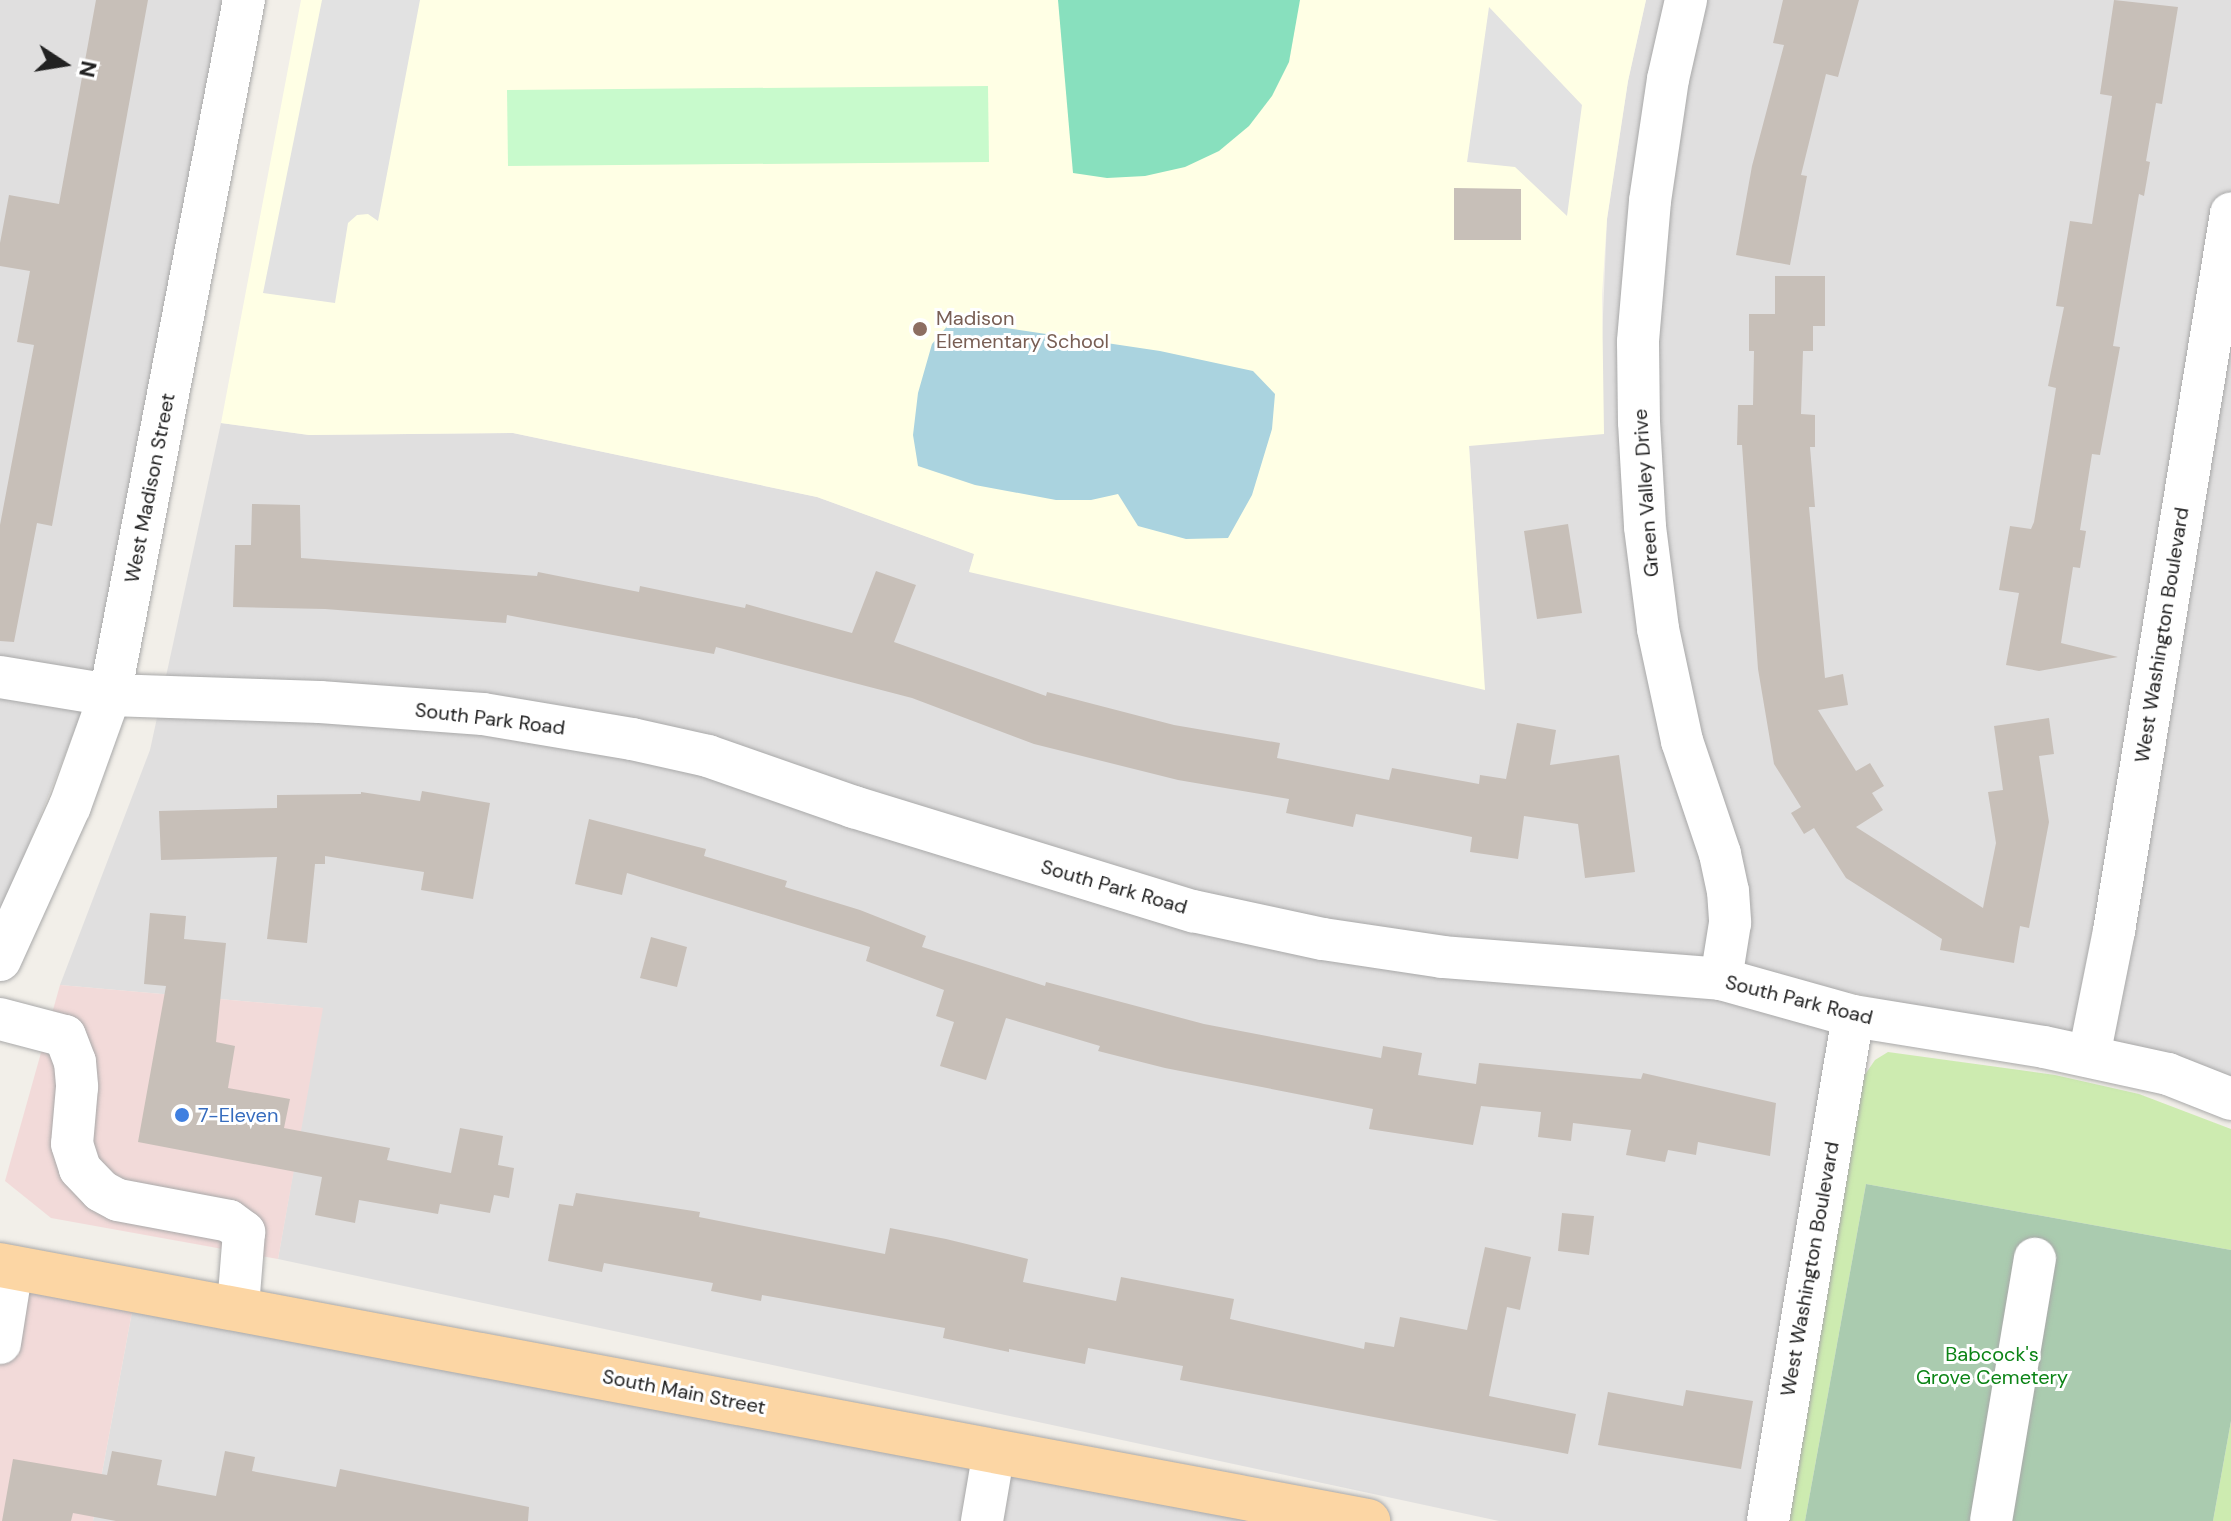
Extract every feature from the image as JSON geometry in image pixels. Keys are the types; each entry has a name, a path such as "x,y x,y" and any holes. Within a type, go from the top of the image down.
{"main road":[{"name":"South Main Street","path":"6,1266 1368,1521"}],"street":[{"name":"West Madison Street","path":"0,960 70,806 110,695 244,0"},
{"name":"Green Valley Drive","path":"1686,0 1668,79 1649,214 1638,342 1639,422 1645,527 1658,629 1682,741 1720,854 1728,891 1730,923 1721,979"},
{"name":"West Washington Boulevard","path":"2089,1056 2114,931 2231,213"},
{"name":"South Park Road","path":"0,677 110,695 320,702 483,714 554,725 708,756 854,807 1193,911 1294,933 1443,957 1721,979 1853,1016 2089,1056 2168,1074 2231,1099"},
{"name":"West Washington Boulevard","path":"1768,1521 1853,1016"},
{"path":"0,1019 65,1036 75,1062 77,1087 72,1144 80,1169 101,1191 118,1200 229,1221 244,1232 238,1307"},
{"path":"1991,1521 2035,1259"},
{"path":"0,1343 6,1266"},
{"path":"982,1521 994,1451"}],"shaded area":[{"path":"0,0 228,0 101,665 0,916"},
{"name":"Madison Elementary School","path":"301,0 1646,0 1628,81 1607,219 1602,295 1604,434 1469,446 1485,690 969,572 974,554 817,497 513,433 309,435 221,423"},
{"path":"322,0 420,0 378,221 368,214 357,215 348,223 335,303 263,293"},
{"path":"1646,0 2231,0 2231,203 2081,1044 1849,992 1747,1521 1499,1521 278,1259 322,1008 60,985 150,750 221,423 309,435 513,433 817,497 975,554 969,571 1484,689 1469,445 1601,363 1607,219 1628,81"},
{"path":"1489,7 1582,105 1567,216 1515,167 1467,162"},
{"path":"2231,292 2231,1086 2102,1041"},
{"path":"60,985 323,1008 278,1259 51,1218 5,1181"},
{"path":"0,1285 132,1312 93,1521 0,1521"},
{"path":"132,1312 1255,1521 93,1521"}],"green space":[{"path":"1058,0 1300,0 1289,62 1272,96 1249,126 1219,151 1185,167 1145,176 1107,178 1073,173"},
{"path":"988,86 989,162 508,166 507,90"},
{"path":"1888,1052 2055,1075 2139,1094 2231,1129 2231,1250 1866,1184 1805,1521 1785,1521 1864,1076 1875,1060"},
{"name":"Babcock's Grove Cemetery","path":"1866,1184 2231,1250 2231,1421 2213,1521 1805,1521"},
{"path":"2231,1421 2231,1521 2213,1521"}],"water":[{"path":"950,323 999,327 1160,351 1253,371 1275,394 1272,429 1252,495 1228,538 1186,539 1138,526 1118,494 1091,500 1056,500 975,485 918,466 913,435 918,393 932,344"}],"building":[{"path":"96,0 148,0 52,526 37,523 14,642 0,641 0,525 34,345 17,342 30,271 0,266 0,243 9,195 59,204"},
{"path":"1783,0 1859,0 1838,77 1826,74 1801,175 1807,176 1790,265 1736,255 1752,166 1784,45 1773,43"},
{"path":"2114,0 2178,7 2162,104 2156,103 2146,161 2150,162 2144,196 2139,194 2113,346 2120,347 2100,455 2092,454 2080,530 2086,531 2080,568 2073,567 2061,643 2118,657 2039,671 2006,665 2019,593 1999,590 2010,526 2031,529 2034,522 2056,388 2048,386 2064,307 2056,306 2070,221 2092,224 2112,96 2100,94"},
{"path":"1454,188 1521,189 1521,240 1454,240"},
{"path":"1775,276 1825,276 1825,326 1813,326 1813,351 1803,351 1801,414 1815,415 1815,447 1810,447 1815,507 1809,507 1825,678 1843,674 1848,705 1818,710 1856,771 1870,763 1884,786 1872,793 1883,810 1856,827 1983,908 1996,843 1988,792 2003,790 1994,726 2049,718 2054,754 2039,756 2049,822 2029,928 2020,926 2014,963 1940,950 1942,939 1846,878 1814,828 1804,834 1791,813 1801,807 1774,764 1758,669 1742,445 1737,445 1738,405 1753,405 1754,351 1749,351 1749,314 1775,314"},
{"path":"252,504 300,505 301,558 537,576 538,572 639,592 640,586 745,608 746,604 852,633 876,571 916,585 894,642 1046,696 1047,692 1174,725 1280,743 1277,758 1389,780 1392,768 1479,784 1480,775 1506,779 1517,723 1556,730 1550,765 1619,755 1635,872 1585,878 1578,824 1524,816 1518,859 1470,852 1472,837 1356,814 1353,827 1286,813 1289,799 1178,780 1034,744 912,698 716,647 714,654 507,615 506,623 325,609 233,607 235,545 251,545"},
{"path":"1568,524 1582,613 1537,619 1524,531"},
{"path":"422,791 490,803 473,899 421,890 424,872 325,856 325,864 315,864 307,943 267,939 277,857 161,860 159,811 277,808 277,795 361,792 420,801"},
{"path":"589,819 706,849 704,856 787,881 785,887 860,910 926,936 922,947 1045,986 1046,982 1204,1024 1381,1058 1383,1046 1422,1053 1418,1075 1476,1084 1479,1063 1641,1079 1643,1073 1776,1103 1770,1156 1698,1142 1696,1155 1668,1150 1665,1162 1626,1155 1631,1130 1573,1123 1571,1141 1538,1137 1541,1112 1481,1106 1473,1145 1369,1129 1373,1109 1165,1068 1098,1051 1100,1046 1006,1018 986,1080 940,1066 954,1022 936,1016 944,990 866,961 870,947 627,873 622,895 575,884"},
{"path":"150,913 186,916 184,939 226,943 216,1042 235,1046 228,1088 290,1099 284,1128 390,1148 387,1160 451,1173 460,1128 503,1136 498,1165 514,1168 509,1198 494,1195 490,1213 440,1204 438,1214 359,1200 355,1223 315,1215 322,1177 138,1142 166,986 144,984"},
{"path":"651,937 687,947 677,987 640,978"},
{"path":"576,1193 700,1212 699,1217 885,1254 890,1228 946,1239 1028,1259 1023,1282 1116,1301 1121,1277 1234,1299 1230,1319 1364,1349 1365,1342 1394,1347 1400,1317 1467,1330 1485,1247 1531,1257 1520,1310 1507,1307 1489,1396 1576,1414 1568,1454 1180,1380 1183,1366 1088,1348 1085,1364 1009,1349 1009,1352 943,1338 945,1328 762,1295 761,1301 711,1291 713,1283 604,1263 602,1272 548,1261 559,1204 573,1206"},
{"path":"1562,1213 1594,1216 1589,1255 1558,1251"},
{"path":"1686,1390 1753,1401 1741,1469 1598,1445 1608,1392 1683,1406"},
{"path":"112,1451 162,1460 157,1485 216,1496 225,1451 255,1457 252,1471 336,1487 340,1469 529,1507 528,1521 116,1521 73,1513 71,1521 2,1521 13,1459 107,1475"}],"place":[{"name":"Madison Elementary School","path":"920,329"},
{"name":"7-Eleven","path":"182,1115"}]}
